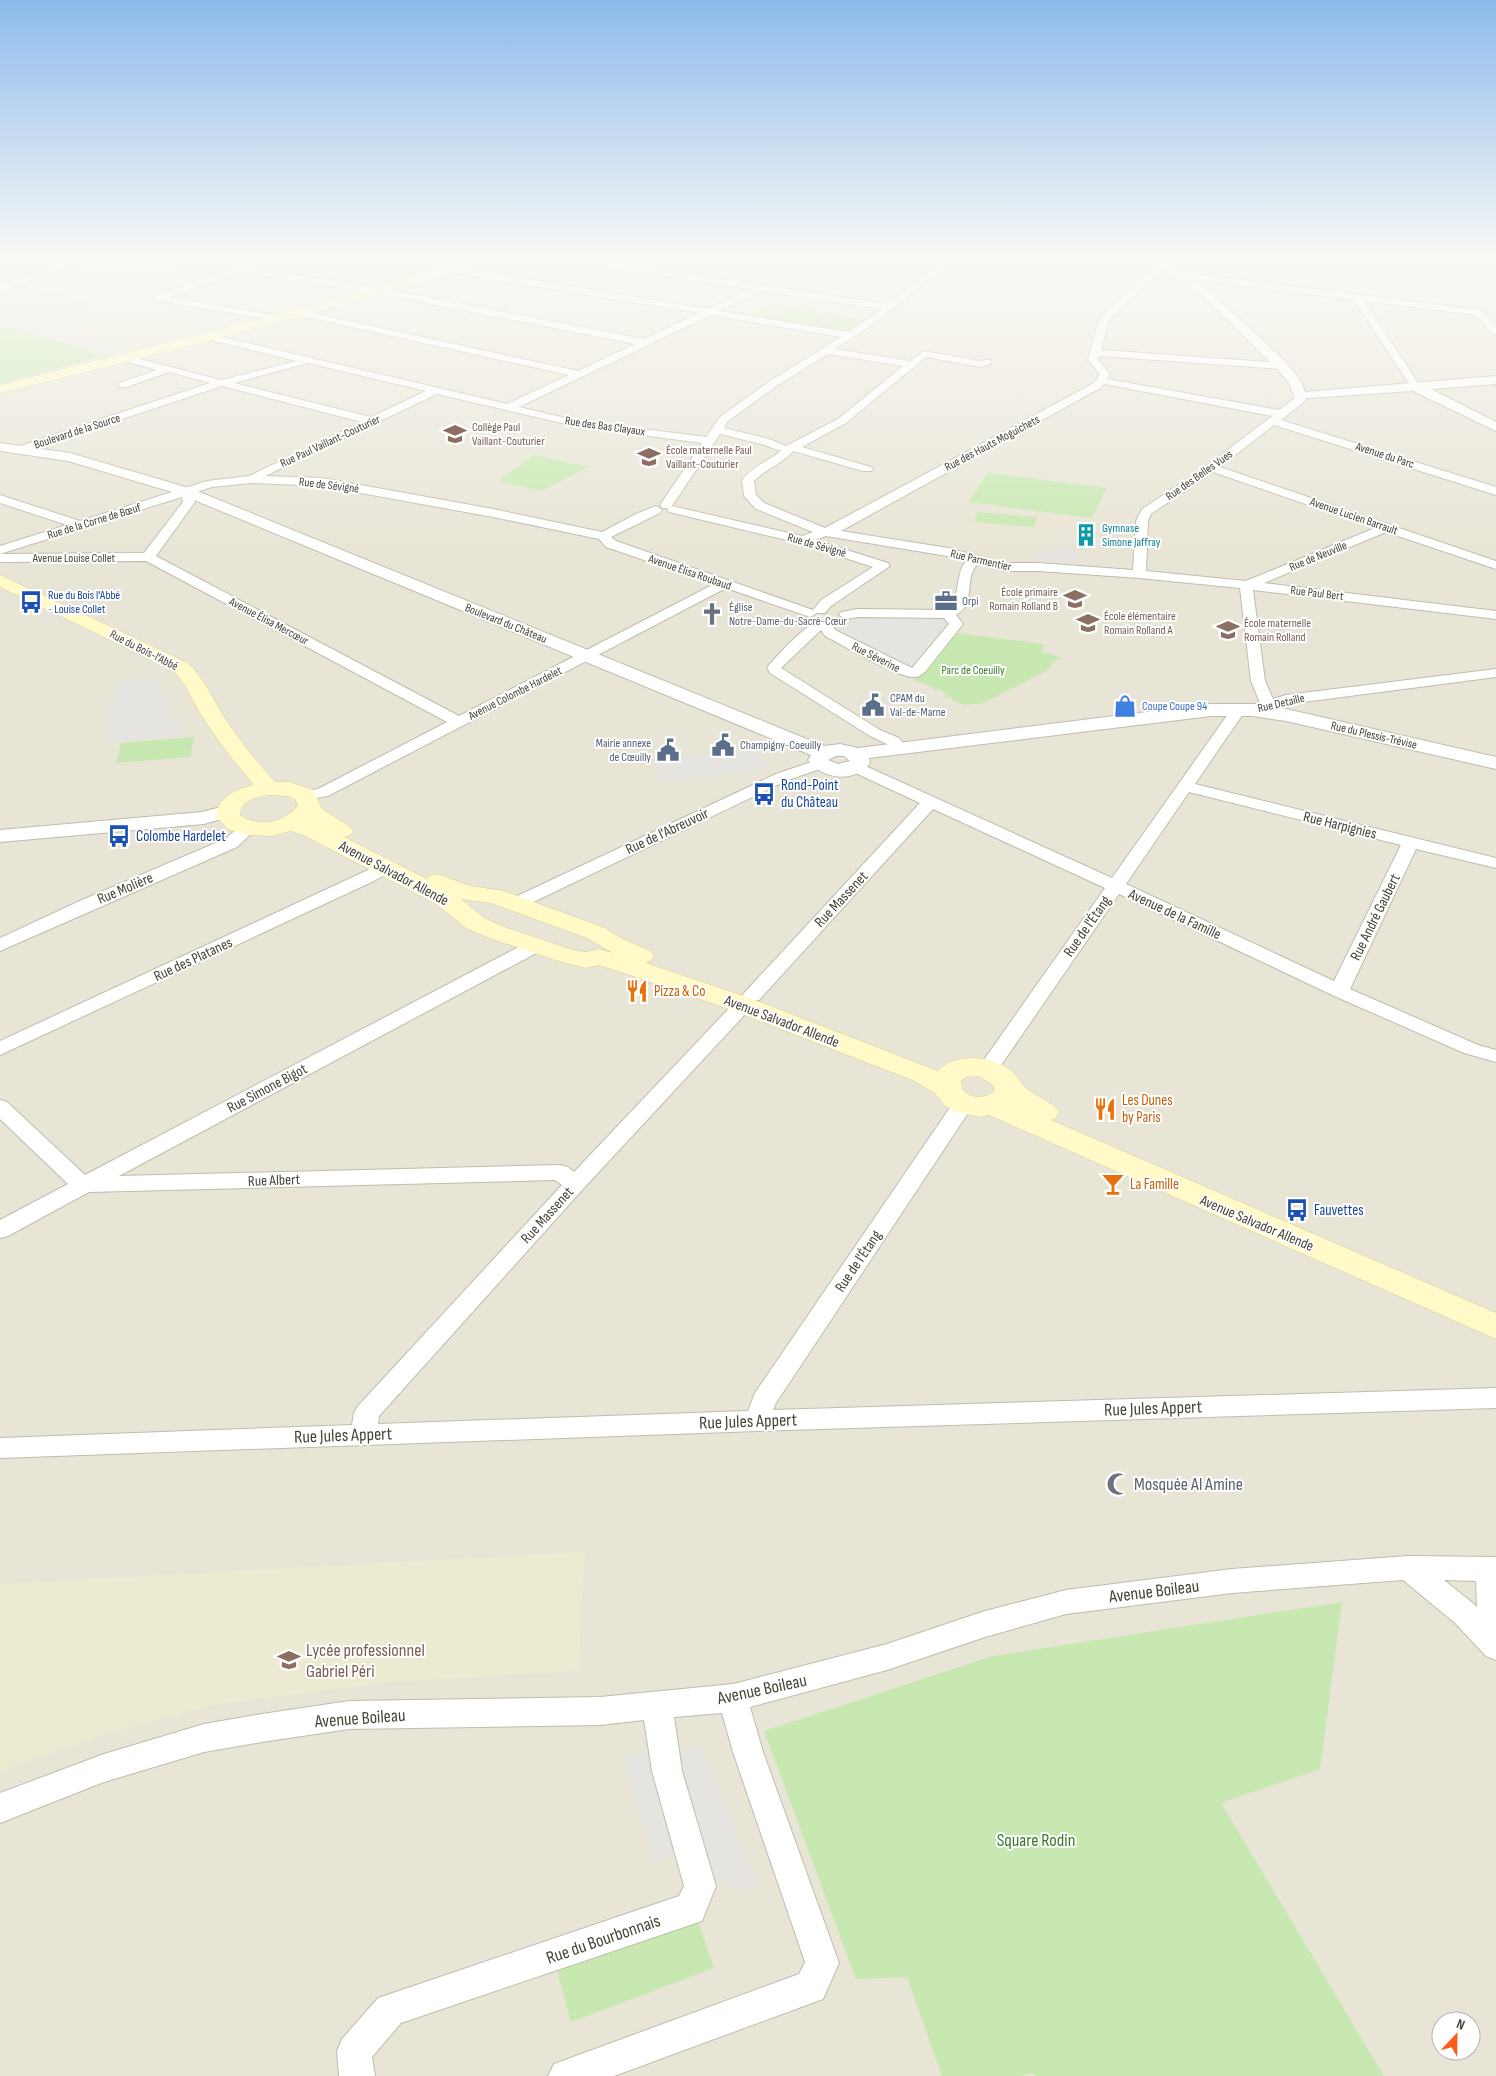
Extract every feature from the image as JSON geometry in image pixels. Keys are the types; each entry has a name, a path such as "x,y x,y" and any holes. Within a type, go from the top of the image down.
{"main road":[{"path":"0,389 120,359"},
{"name":"Rue du Bois-l'Abbé","path":"0,580 184,670 189,674 212,716 239,754 269,788"},
{"path":"269,788 290,789 307,800 307,811 300,818 276,827 249,828 232,822 228,817 228,811 236,799 257,790 269,788"},
{"name":"Avenue Salvador Allende","path":"290,823 313,831 385,867 466,902 495,896 596,933 608,939 605,950 586,960 535,946 475,923 464,915 466,902 458,891 327,824 312,813 307,800"},
{"name":"Avenue Salvador Allende","path":"605,950 747,1000 922,1074 973,1092 1496,1327"},
{"name":"Avenue Salvador Allende","path":"973,1092 1004,1078 988,1068"},
{"name":"Avenue Salvador Allende","path":"973,1092 1031,1106 1496,1307"}],"street":[{"path":"127,359 372,422"},
{"name":"Rue des Bas Clayaux","path":"298,359 574,423 710,440"},
{"path":"510,359 580,374"},
{"path":"508,408 613,359"},
{"path":"603,536 614,532 645,513 665,508 724,419 811,359"},
{"path":"897,359 915,361"},
{"path":"790,449 842,421 918,359"},
{"path":"952,359 981,364 986,361"},
{"path":"1094,359 1094,363 1102,368 1105,374 1102,381"},
{"path":"1179,359 1282,366"},
{"path":"1275,359 1295,383 1301,398 1496,380"},
{"path":"1398,359 1416,387 1496,427"},
{"name":"Boulevard de la Source","path":"22,449 220,383 306,361"},
{"path":"123,385 166,370"},
{"name":"Avenue du Parc","path":"1102,381 1278,418 1496,491"},
{"name":"Rue des Hauts Moguichets","path":"803,540 837,528 1090,390 1102,381"},
{"name":"Rue Paul Vaillant-Couturier","path":"252,479 435,391"},
{"name":"Rue des Belles Vues","path":"1139,574 1142,521 1146,512 1212,468 1278,418 1301,398"},
{"path":"718,430 765,440 790,449 867,469"},
{"path":"0,448 22,449 70,457 187,492 190,502 148,557"},
{"name":"Rue Parmentier","path":"790,449 756,472 748,480 750,496 760,506 824,532 948,552 1012,568 1038,567 1139,574"},
{"name":"Avenue Lucien Barrault","path":"1212,468 1496,565"},
{"name":"Rue de Sévigné","path":"187,492 211,484 252,479 330,484 493,513 603,536"},
{"name":"Rue de la Corne de Bœuf","path":"0,550 187,492"},
{"name":"Boulevard du Château","path":"187,492 586,656 822,758"},
{"path":"0,499 80,525"},
{"name":"Rue de Sévigné","path":"665,508 803,540 884,566 826,603 818,619"},
{"name":"Rue de Neuville","path":"1249,585 1387,527"},
{"name":"Avenue Élisa Roubaud","path":"603,536 611,544 818,619"},
{"name":"Avenue Louise Collet","path":"0,558 148,557"},
{"name":"Avenue Élisa Mercœur","path":"148,557 459,722"},
{"path":"900,748 894,741 875,733 774,668 818,619 833,611 846,616 858,613 948,614 956,611 960,606 967,568 976,560"},
{"name":"Rue Paul Bert","path":"1139,574 1249,585 1496,615"},
{"name":"Avenue Colombe Hardelet","path":"307,800 724,584"},
{"path":"1249,585 1246,590 1258,681 1253,708"},
{"name":"Rue Séverine","path":"818,619 830,633 905,671 914,673 920,669 956,624 948,614"},
{"name":"Rue Detaille","path":"856,761 900,748 1211,710 1253,708 1286,700 1496,673"},
{"name":"Rue du Plessis-Trévise","path":"1253,708 1496,763"},
{"name":"Rue de l'Étang","path":"988,1068 1184,786 1253,708"},
{"path":"822,758 825,768 841,770 856,761"},
{"name":"Rue de l'Abreuvoir","path":"516,903 822,758"},
{"name":"Avenue de la Famille","path":"856,761 930,802 1339,991 1471,1049 1496,1056"},
{"name":"Rue Harpignies","path":"1184,786 1496,863"},
{"name":"Rue Massenet","path":"364,1434 368,1412 575,1184 930,802"},
{"path":"0,836 204,818 228,811"},
{"name":"Rue Molière","path":"0,945 88,904 231,843 249,828"},
{"name":"Rue André Gaubert","path":"1339,991 1411,842"},
{"name":"Rue des Platanes","path":"0,1049 359,881 385,867"},
{"name":"Rue Simone Bigot","path":"0,1230 535,946"},
{"name":"Rue de l'Étang","path":"758,1420 764,1400 956,1114 973,1092"},
{"path":"0,1107 82,1185"},
{"name":"Rue Albert","path":"82,1185 560,1172 575,1184"},
{"name":"Rue Jules Appert","path":"0,1448 758,1420 1496,1398"},
{"path":"1408,1568 1465,1614 1496,1647"},
{"name":"Avenue Boileau","path":"0,1808 104,1768 204,1738 262,1728 349,1715 600,1711 733,1698 887,1657 985,1624 1066,1602 1232,1581 1408,1568 1493,1569"},
{"path":"1493,1569 1491,1608 1496,1620"},
{"path":"566,2076 811,1987 822,1963 748,1752 733,1698"},
{"name":"Rue du Bourbonnais","path":"357,2076 354,2051 390,2010 690,1909 700,1886 667,1772 657,1705"}],"shaded area":[{"path":"0,359 1496,359 1496,2076 0,2076"},
{"path":"1050,549 1078,551 1076,563 1036,560 1037,552 1049,553"},
{"path":"36,604 173,669 170,671 33,605"},
{"path":"858,616 942,619 946,624 912,668 845,635 843,629"},
{"path":"162,678 158,696 169,695 167,719 183,718 181,736 102,742 117,681"},
{"path":"754,752 769,768 661,781 658,760"},
{"name":"Lycée professionnel Gabriel Péri","path":"585,1552 578,1671 391,1682 211,1705 110,1733 12,1766 0,1773 0,1584"},
{"path":"701,1744 757,1885 738,1891 679,1854 654,1863 622,1757 641,1752 648,1759"}],"green space":[{"path":"0,359 92,359 0,384"},
{"path":"534,455 588,467 541,491 498,481"},
{"path":"988,473 1107,488 1091,518 968,502"},
{"path":"977,512 1037,517 1034,527 974,522"},
{"name":"Parc de Coeuilly","path":"955,633 1044,644 1042,652 1062,658 1052,662 1050,669 984,703 964,705 951,699 953,698 944,696 948,694 939,689 934,690 932,686 913,680 927,670"},
{"path":"194,737 190,757 116,763 121,743"},
{"name":"Square Rodin","path":"1342,1602 1320,1769 1221,1803 1384,2076 1036,2076 1034,2073 1020,2076 942,2076 907,1977 856,1979 764,1731 993,1656"},
{"path":"697,1919 714,1968 571,2022 557,1970"}],"place":[{"name":"Collège Paul Vaillant-Couturier","path":"455,434"},
{"name":"École maternelle Paul Vaillant-Couturier","path":"649,457"},
{"name":"Gymnase Simone Jaffray","path":"1086,535"},
{"name":"École primaire Romain Rolland B","path":"1075,599"},
{"name":"Orpi","path":"946,601"},
{"name":"Rue du Bois l'Abbé - Louise Collet","path":"31,602"},
{"name":"Église Notre-Dame-du-Sacré-Cœur","path":"712,614"},
{"name":"École élémentaire Romain Rolland A","path":"1088,623"},
{"name":"École maternelle Romain Rolland","path":"1228,630"},
{"name":"CPAM du Val-de-Marne","path":"873,705"},
{"name":"Coupe Coupe 94","path":"1125,706"},
{"name":"Champigny-Coeuilly","path":"723,745"},
{"name":"Mairie annexe de Cœuilly","path":"668,750"},
{"name":"Rond-Point du Château","path":"764,794"},
{"name":"Colombe Hardelet","path":"119,836"},
{"name":"Pizza & Co","path":"637,991"},
{"name":"Les Dunes by Paris","path":"1105,1109"},
{"name":"La Famille","path":"1113,1184"},
{"name":"Fauvettes","path":"1297,1210"},
{"name":"Mosquée Al Amine","path":"1118,1484"},
{"name":"Lycée professionnel Gabriel Péri","path":"289,1660"}]}
